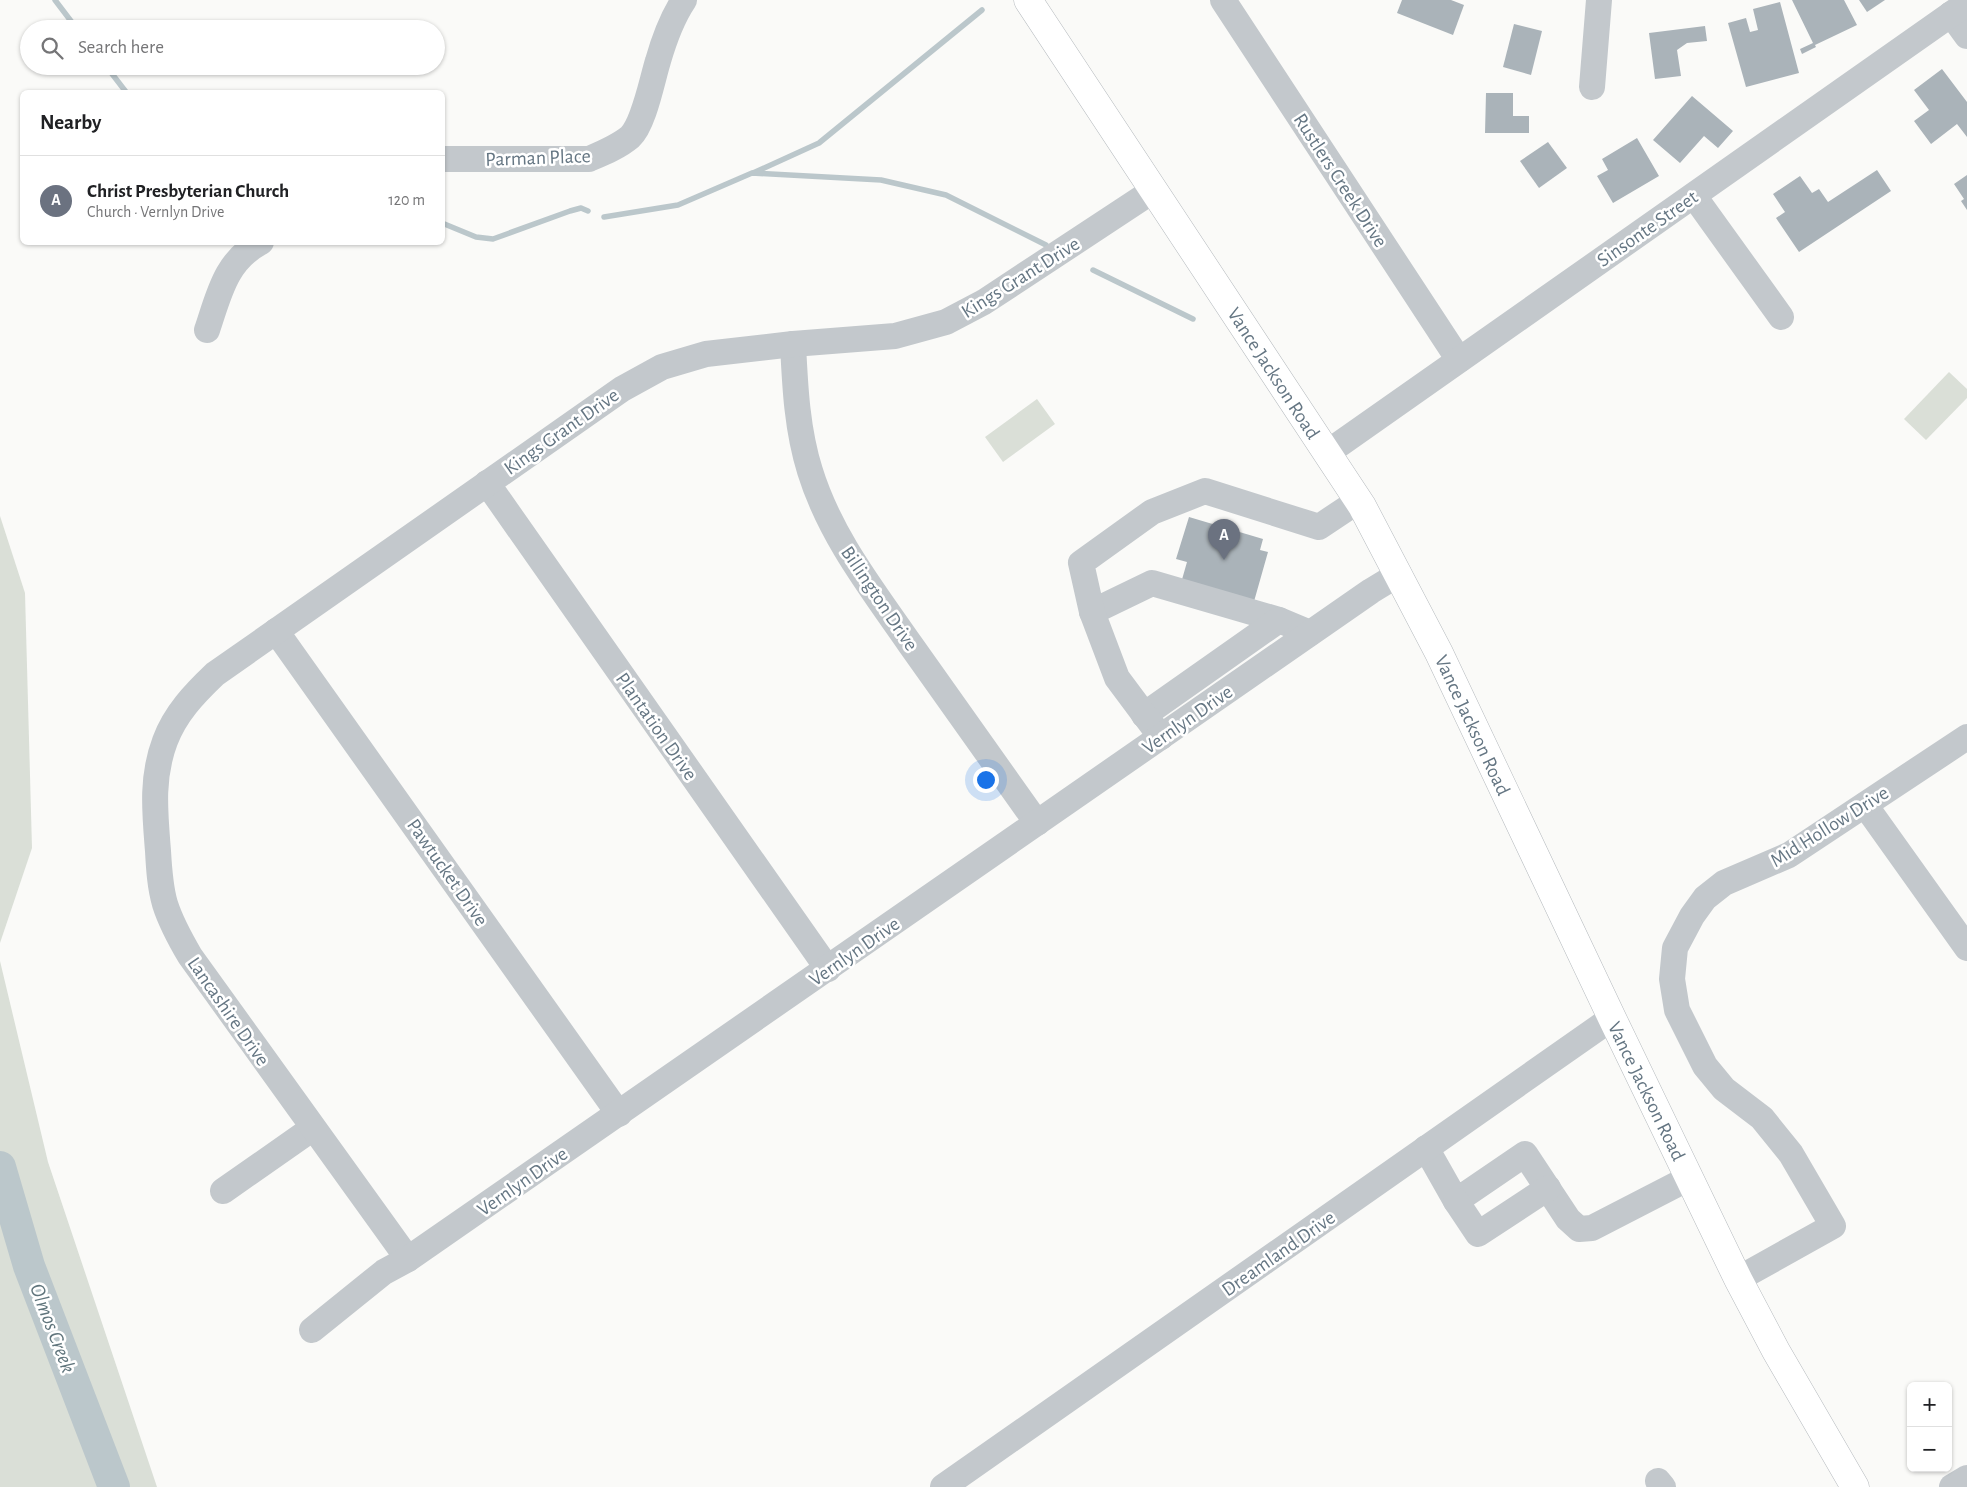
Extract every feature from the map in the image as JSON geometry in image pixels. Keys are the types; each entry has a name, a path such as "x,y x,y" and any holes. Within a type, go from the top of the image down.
{"main road":[{"name":"Vance Jackson Road","path":"1028,0 1327,453 1358,501 1399,574 1439,652 1738,1279 1776,1351 1855,1487"}],"street":[{"name":"Parman Place","path":"445,159 589,159 611,150 631,136 644,110 658,60 672,22 684,0"},
{"name":"Rustlers Creek Drive","path":"1223,0 1459,360"},
{"path":"1592,87 1599,0"},
{"name":"Sinsonte Street","path":"1327,453 1959,8"},
{"path":"1959,8 1967,36"},
{"name":"Kings Grant Drive","path":"161,886 154,805 156,772 165,740 172,725 197,692 215,674 622,388 662,367 706,354 793,344 895,336 946,322 984,302 1154,190"},
{"path":"1694,196 1781,317"},
{"path":"207,330 224,279 250,248 256,245"},
{"name":"Billington Drive","path":"793,344 800,427 810,471 827,515 853,562 1037,824"},
{"name":"Plantation Drive","path":"487,483 828,969"},
{"path":"1161,737 1117,678 1092,612 1081,563 1152,512 1205,491 1319,527 1358,501"},
{"name":"Vernlyn Drive","path":"312,1330 384,1272 408,1259 619,1114 1399,574"},
{"path":"1092,612 1152,582 1279,620 1310,634"},
{"path":"1144,715 1279,620"},
{"name":"Pawtucket Drive","path":"276,631 619,1114"},
{"path":"1242,646 1262,668"},
{"name":"Mid Hollow Drive","path":"1738,1279 1833,1226 1791,1154 1780,1140 1762,1118 1724,1089 1704,1066 1677,1010 1672,979 1676,948 1692,916 1705,898 1724,883 1789,855 1967,737"},
{"path":"1866,805 1967,948"},
{"name":"Lancashire Drive","path":"161,886 176,934 190,956 408,1259"},
{"name":"Dreamland Drive","path":"943,1487 1612,1018"},
{"path":"223,1191 312,1128"},
{"path":"1426,1148 1456,1201 1478,1234 1548,1188"},
{"path":"1456,1201 1525,1154 1568,1218 1579,1229 1592,1228 1689,1178"},
{"path":"1952,1487 1967,1478"}],"shaded area":[{"path":"1949,372 1967,389 1967,398 1926,440 1904,419"},
{"path":"1037,399 1055,424 1003,462 985,437"},
{"path":"0,516 25,593 32,848 0,943"},
{"path":"0,961 48,1162 157,1487 0,1487"}],"building":[{"path":"1402,0 1451,0 1464,5 1453,35 1397,13"},
{"path":"1792,0 1844,0 1857,25 1815,45 1816,47 1802,54 1800,49 1813,43"},
{"path":"1859,0 1885,0 1867,12"},
{"path":"1780,2 1799,73 1746,87 1728,23 1746,18 1750,32 1758,30 1753,9"},
{"path":"1514,24 1542,31 1531,75 1503,67"},
{"path":"1705,26 1707,41 1687,43 1677,50 1681,76 1655,79 1649,33"},
{"path":"1942,69 1967,102 1967,137 1957,124 1931,144 1914,121 1929,110 1914,90"},
{"path":"1486,93 1513,93 1513,116 1529,116 1529,133 1485,133"},
{"path":"1692,96 1733,131 1718,148 1704,136 1680,163 1653,140"},
{"path":"1637,138 1659,176 1613,203 1597,176 1608,170 1602,159"},
{"path":"1548,142 1567,168 1539,188 1520,161"},
{"path":"1877,170 1891,191 1799,252 1776,218 1785,212 1773,194 1800,176 1812,193 1819,189 1828,202"},
{"path":"1967,175 1967,210 1961,201 1964,199 1954,184"},
{"path":"1189,517 1263,539 1260,550 1268,552 1253,605 1181,583 1187,562 1176,559"}],"waterway":[{"path":"55,0 70,20"},
{"path":"753,173 819,143 982,10"},
{"path":"113,75 124,90"},
{"path":"604,217 678,205 752,173 881,180 946,195 1046,245"},
{"path":"445,224 476,237 493,239 570,211 581,208 588,211"},
{"path":"1093,270 1193,319"},
{"name":"Olmos Creek","path":"0,1167 29,1266 114,1487"}],"place":[{"name":"Christ Presbyterian Church","path":"1224,560"}]}
